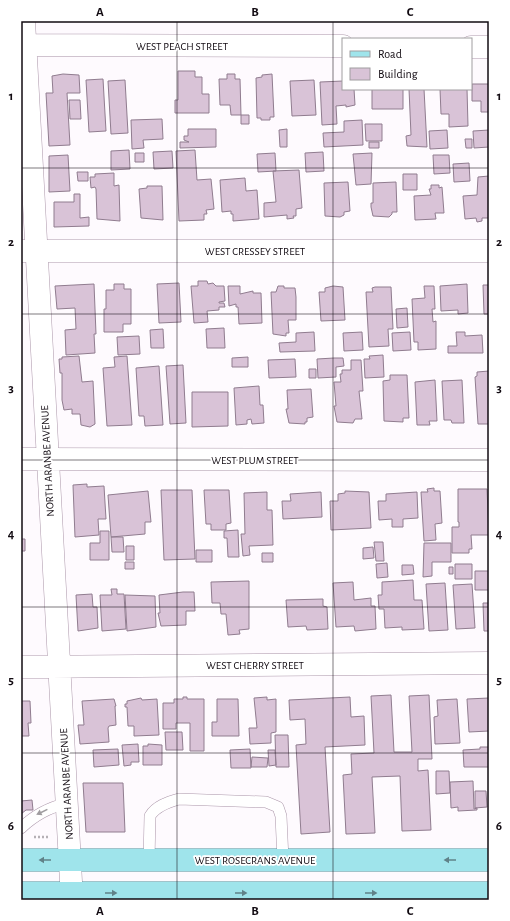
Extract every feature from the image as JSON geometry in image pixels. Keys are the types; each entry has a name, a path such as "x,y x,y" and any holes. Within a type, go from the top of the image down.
{"main road":[{"name":"WEST ROSECRANS AVENUE","path":"21,860 489,860"},
{"path":"24,895 72,896 489,893"}],"street":[{"name":"NORTH ARANBE AVENUE","path":"24,21 23,45 29,251 47,459 72,896"},
{"name":"WEST PEACH STREET","path":"23,45 342,46"},
{"path":"472,47 489,47"},
{"name":"WEST CRESSEY STREET","path":"29,251 489,251"},
{"name":"WEST PLUM STREET","path":"21,459 489,460"},
{"name":"WEST CHERRY STREET","path":"21,667 489,663"}],"lane":[{"path":"149,860 150,816 153,810 166,803 179,800 266,802 278,807 281,816 283,860"},
{"path":"21,828 33,816 51,807 67,803"}],"building":[{"path":"178,71 195,71 195,77 202,77 202,94 209,94 209,113 175,113 175,100 178,100"},
{"path":"63,74 79,75 80,93 67,93 70,145 49,146 46,93 53,93 52,76"},
{"path":"227,74 235,74 235,79 240,79 241,115 231,115 230,105 220,105 219,79 227,79"},
{"path":"272,74 274,117 270,117 270,120 261,120 261,118 257,118 256,78 262,77 262,75"},
{"path":"103,79 106,131 89,132 86,80"},
{"path":"125,80 128,133 111,134 108,81"},
{"path":"314,80 316,115 292,116 290,81"},
{"path":"342,81 342,90 354,90 355,105 346,107 346,105 336,106 337,124 322,125 320,82"},
{"path":"472,84 489,84 489,112 481,112 481,101 472,101"},
{"path":"372,90 403,90 403,109 372,109"},
{"path":"409,90 424,90 427,147 407,146 406,136 411,135"},
{"path":"440,90 467,90 468,126 449,127 449,114 441,114"},
{"path":"69,100 80,100 81,119 70,119"},
{"path":"241,115 249,115 249,124 241,124"},
{"path":"162,119 163,139 143,140 144,148 132,149 131,120"},
{"path":"362,120 363,145 324,147 323,133 344,132 344,121"},
{"path":"365,124 382,124 382,141 366,141"},
{"path":"188,129 216,129 216,147 180,148 180,142 189,142 184,140 184,136 188,136"},
{"path":"287,129 287,147 280,147 279,130"},
{"path":"447,130 448,148 430,149 429,131"},
{"path":"489,130 489,147 474,148 473,131"},
{"path":"465,139 472,139 472,148 466,148"},
{"path":"369,142 379,142 379,148 369,148"},
{"path":"129,150 130,169 111,170 111,151"},
{"path":"195,150 197,180 211,179 214,209 206,210 207,214 204,214 204,220 179,221 176,151"},
{"path":"172,151 173,168 154,169 153,152"},
{"path":"323,152 324,171 306,172 305,153"},
{"path":"135,153 144,153 144,162 135,162"},
{"path":"275,153 276,171 258,172 257,154"},
{"path":"372,153 371,184 356,185 353,154"},
{"path":"68,155 70,191 49,192 49,156"},
{"path":"433,155 449,155 450,173 434,174"},
{"path":"469,163 470,181 454,182 453,164"},
{"path":"299,170 302,208 296,209 296,216 293,216 294,218 287,219 287,215 264,217 264,203 276,202 273,171"},
{"path":"77,172 88,172 88,181 78,181"},
{"path":"114,173 114,186 119,185 120,221 97,219 96,189 95,187 91,188 90,177 95,177 95,174"},
{"path":"403,174 417,174 417,190 403,190"},
{"path":"489,176 489,218 482,218 482,221 477,222 476,218 465,219 463,196 477,195 478,177"},
{"path":"245,178 246,191 257,190 259,219 233,221 233,214 231,214 231,211 222,212 220,180"},
{"path":"348,182 350,211 344,212 344,215 340,217 325,216 324,183"},
{"path":"396,182 397,212 392,212 389,217 373,216 371,203 373,203 373,183"},
{"path":"431,185 439,185 439,188 442,187 444,213 435,213 436,219 415,220 414,196 431,195 429,189 431,189"},
{"path":"147,186 162,186 163,220 141,218 139,189 147,188"},
{"path":"74,194 80,194 80,218 89,217 89,226 54,227 54,202 74,202"},
{"path":"198,281 207,281 208,284 213,283 216,286 224,286 225,301 219,303 224,303 225,307 219,307 219,310 207,311 208,322 194,323 191,286 198,286"},
{"path":"179,283 181,322 159,323 157,284"},
{"path":"94,284 96,334 94,334 95,353 66,355 65,330 76,329 75,308 57,309 55,286"},
{"path":"114,284 124,284 124,289 131,289 131,324 123,324 123,332 104,332 106,290 114,290"},
{"path":"467,284 468,313 458,314 458,310 441,311 440,286"},
{"path":"483,285 489,285 489,314 484,314"},
{"path":"228,286 240,286 240,294 253,291 253,293 261,293 262,323 239,324 238,307 236,307 236,304 229,306"},
{"path":"278,286 284,286 284,288 295,288 296,320 288,320 289,333 286,333 286,336 273,334 271,292 276,292"},
{"path":"333,286 343,287 345,320 321,321 319,292 325,292 325,288"},
{"path":"424,286 434,286 435,309 432,309 433,322 436,321 436,349 418,350 418,342 414,342 412,299 425,298"},
{"path":"391,287 393,329 388,329 389,346 369,347 366,292 373,292 372,288"},
{"path":"407,308 408,327 397,328 396,309"},
{"path":"224,328 225,348 207,348 206,329"},
{"path":"163,329 164,348 151,348 150,330"},
{"path":"314,332 315,351 280,352 279,343 296,342 296,333"},
{"path":"362,332 363,350 344,351 343,333"},
{"path":"410,332 411,350 393,351 392,333"},
{"path":"456,332 465,332 465,336 482,335 483,353 448,353 448,346 457,346"},
{"path":"139,336 140,354 118,355 117,337"},
{"path":"383,355 384,377 365,378 364,359 370,359 369,356"},
{"path":"79,356 82,382 93,381 95,424 90,427 81,425 80,414 72,414 72,409 64,410 62,400 62,373 60,373 59,359 62,359 62,357"},
{"path":"127,356 132,425 107,426 103,368 115,367 114,357"},
{"path":"248,357 248,367 232,367 232,358"},
{"path":"343,358 344,366 336,367 336,377 318,378 317,359"},
{"path":"295,359 296,377 269,378 268,360"},
{"path":"351,360 361,360 363,391 359,391 362,419 355,419 353,423 337,422 334,406 336,406 334,382 341,382 340,374 342,374 342,370 351,370"},
{"path":"183,365 186,423 170,424 166,366"},
{"path":"159,366 163,425 145,426 144,416 139,416 136,368"},
{"path":"309,369 316,369 316,378 309,378"},
{"path":"489,371 489,424 478,424 475,377 477,376 477,372"},
{"path":"390,375 407,375 409,418 403,418 403,422 384,421 383,381 390,380"},
{"path":"435,380 437,421 429,421 430,425 417,425 415,382"},
{"path":"462,380 464,423 452,423 451,420 444,420 442,381"},
{"path":"259,386 260,405 263,405 264,423 252,424 251,419 247,420 247,424 236,425 234,388"},
{"path":"311,389 313,417 307,418 307,422 305,422 305,424 289,423 286,409 288,409 287,390"},
{"path":"192,392 228,392 228,426 192,427"},
{"path":"87,484 87,487 104,486 106,519 98,519 99,535 75,537 73,485"},
{"path":"434,488 434,491 440,491 442,523 435,524 436,540 424,541 421,492 428,492 427,489"},
{"path":"458,489 487,489 489,535 471,535 472,549 469,549 469,553 452,553 452,527 459,527"},
{"path":"161,490 192,490 195,559 164,560"},
{"path":"204,490 229,490 231,523 226,524 226,530 211,530 211,524 206,524"},
{"path":"148,491 151,522 145,522 145,534 111,537 108,495"},
{"path":"345,491 369,492 371,528 331,530 330,501 338,501 338,494 345,493"},
{"path":"267,492 267,510 272,510 273,545 249,546 250,555 243,556 241,534 245,534 244,493"},
{"path":"321,492 322,517 283,519 282,501 291,501 290,494"},
{"path":"417,492 418,518 403,519 403,527 392,527 392,519 379,520 378,501 386,501 386,494"},
{"path":"238,530 239,557 228,557 227,538 224,538 224,531"},
{"path":"100,531 109,531 109,560 90,560 90,543 100,543"},
{"path":"111,537 123,537 124,552 112,552"},
{"path":"21,539 25,539 25,551 21,551"},
{"path":"374,542 383,542 384,561 376,561"},
{"path":"424,543 451,543 451,562 432,562 432,576 423,577"},
{"path":"126,546 134,546 134,560 126,560"},
{"path":"373,547 374,558 363,559 363,548"},
{"path":"196,550 212,550 212,562 196,562"},
{"path":"262,553 273,553 273,562 262,562"},
{"path":"125,562 134,562 134,569 125,569"},
{"path":"387,563 388,577 377,578 376,564"},
{"path":"455,564 472,564 472,579 455,579"},
{"path":"402,565 413,565 414,574 402,575"},
{"path":"449,567 453,567 453,574 449,574"},
{"path":"475,571 489,571 489,590 475,590"},
{"path":"413,580 414,600 422,600 424,629 402,630 402,627 385,628 384,609 379,609 378,595 382,595 382,582"},
{"path":"249,581 249,629 239,630 240,634 228,635 226,614 221,614 220,603 212,603 211,582"},
{"path":"353,582 354,600 371,598 371,606 375,606 376,629 355,631 354,626 336,627 333,583"},
{"path":"445,583 448,630 429,631 426,584"},
{"path":"472,584 475,628 456,629 453,585"},
{"path":"111,589 117,589 117,594 124,594 126,629 102,631 100,595 112,595"},
{"path":"194,592 195,611 186,611 186,625 161,626 158,613 160,613 159,595"},
{"path":"92,594 93,607 97,607 98,628 78,631 76,595"},
{"path":"125,595 155,596 156,627 127,631"},
{"path":"323,599 323,606 327,607 328,629 307,630 306,626 288,627 286,600"},
{"path":"483,603 489,603 489,631 484,631"},
{"path":"391,695 394,752 412,752 409,696 429,695 432,759 418,759 418,771 428,770 431,830 402,831 400,776 372,777 375,833 346,834 343,775 352,774 351,754 374,753 371,696"},
{"path":"183,697 187,697 187,699 204,699 204,751 190,751 190,723 176,723 176,729 163,729 163,703 174,703 174,699 183,699"},
{"path":"267,697 267,700 276,699 276,732 271,733 271,743 250,744 249,728 257,728 254,698"},
{"path":"350,697 351,717 364,716 365,745 325,747 330,832 301,834 296,745 306,744 305,719 290,720 289,700"},
{"path":"141,698 142,700 157,699 159,735 134,736 134,726 128,726 127,707 125,707 125,704 127,704 127,701"},
{"path":"489,698 489,731 469,732 467,699"},
{"path":"114,699 116,706 116,725 109,726 108,728 109,742 80,744 78,725 84,725 82,701"},
{"path":"217,699 238,699 239,736 212,736 212,722 217,722"},
{"path":"457,699 460,743 435,744 434,717 438,716 437,700"},
{"path":"21,701 30,701 31,723 28,723 29,736 21,736"},
{"path":"165,732 182,732 183,750 166,750"},
{"path":"275,735 288,735 289,767 276,767"},
{"path":"138,744 139,762 131,762 131,765 124,766 122,745"},
{"path":"148,744 162,745 162,765 143,765 143,746 148,746"},
{"path":"480,747 489,747 489,767 464,767 463,750 480,749"},
{"path":"118,749 119,765 94,767 93,750"},
{"path":"250,749 251,768 231,768 230,750"},
{"path":"268,750 275,750 276,765 269,766"},
{"path":"252,757 268,758 267,767 251,767"},
{"path":"436,771 449,771 450,793 436,794"},
{"path":"473,781 474,809 477,808 477,810 458,811 458,807 451,808 450,782"},
{"path":"83,783 123,783 125,832 86,832"},
{"path":"475,791 486,791 487,807 475,808"},
{"path":"32,800 33,810 26,810 21,814 21,801"}]}
